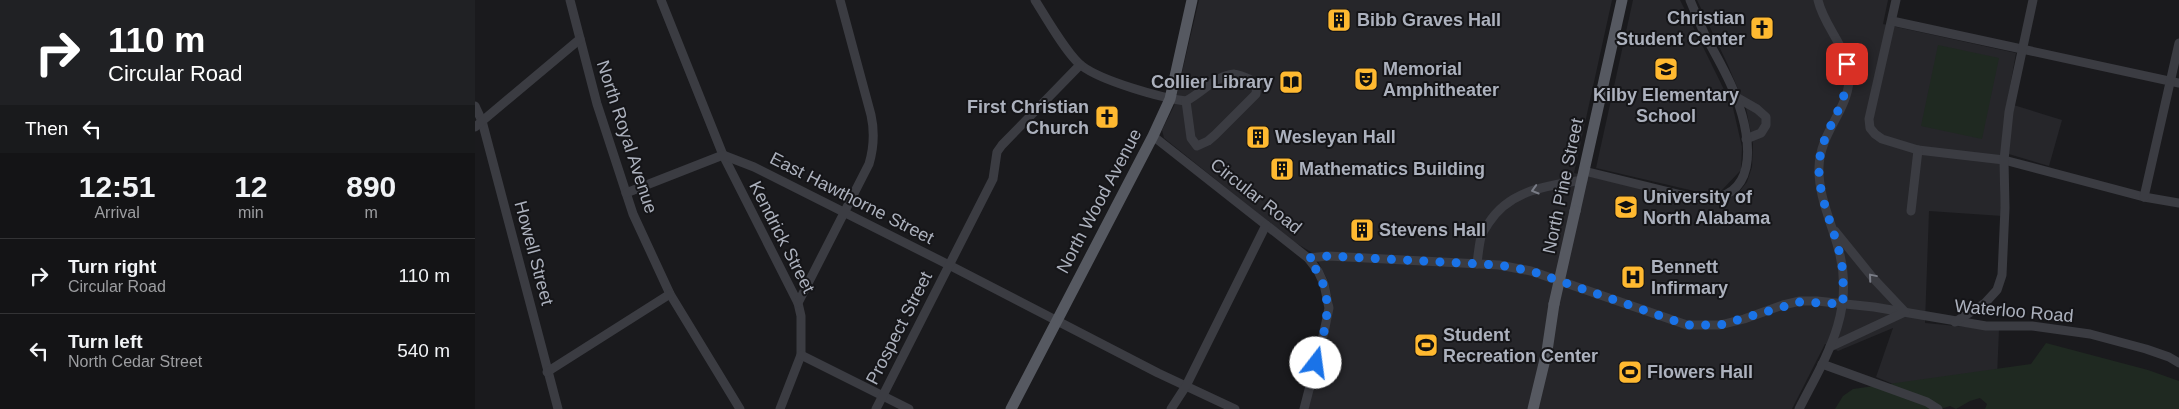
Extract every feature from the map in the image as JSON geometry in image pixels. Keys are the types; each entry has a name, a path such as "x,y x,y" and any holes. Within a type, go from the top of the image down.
{"main road":[{"name":"North Wood Avenue","path":"1011,409 1153,136 1170,98 1192,0"},
{"name":"North Pine Street","path":"1533,409 1547,351 1555,304 1620,0"}],"street":[{"name":"North Royal Avenue","path":"570,0 597,104 626,193 670,294 740,409"},
{"name":"Kendrick Street","path":"661,0 723,155 798,303 801,316 801,355 780,409"},
{"path":"798,303 869,164 873,148 874,132 840,0"},
{"path":"1035,0 1080,65 1101,76 1170,98 1186,101 1226,75 1234,74 1247,77 1253,81 1257,90 1215,135 1197,146 1191,138 1186,101"},
{"path":"1477,264 1481,235 1494,215 1505,203 1521,194 1583,176 1709,200 1725,196 1739,186 1747,171 1748,154 1736,97 1705,34 1691,0"},
{"path":"1799,409 1830,348 1843,304 1843,270 1833,228 1821,191 1819,166 1821,149 1845,97 1849,81 1847,64 1842,49 1825,20 1818,0"},
{"path":"1896,0 1869,119 1870,128 1881,139 1918,150 2004,160 2144,197 2179,204"},
{"path":"1955,322 1985,303 1997,290 2002,274 2005,218 2004,160 2009,112 2033,0"},
{"path":"1892,21 2175,82"},
{"path":"478,124 580,39"},
{"path":"2144,197 2175,82 2179,43"},
{"name":"Prospect Street","path":"876,409 993,179 997,152 1080,65"},
{"path":"1736,97 1757,108 1766,117 1766,125 1761,133 1746,139"},
{"name":"Howell Street","path":"475,106 478,124 558,409"},
{"name":"Circular Road","path":"1153,136 1308,258 1328,256 1477,264 1531,271 1687,325 1720,325 1800,302 1843,304"},
{"path":"1911,211 1918,150"},
{"path":"626,193 723,155"},
{"name":"East Hawthorne Street","path":"723,155 754,167 1235,409"},
{"path":"1171,409 1186,386 1266,225"},
{"path":"1830,348 1905,312 1873,278 1833,228"},
{"path":"1304,409 1325,332 1329,308 1324,284 1318,271 1308,258"},
{"path":"547,372 670,294"},
{"name":"Waterloo Road","path":"1843,304 1905,312 1986,326 2033,326 2090,334 2146,349 2169,357 2179,363"},
{"path":"801,355 909,409"},
{"path":"1822,364 1927,402 1938,409"}],"shaded area":[{"name":"University of North Alabama","path":"1199,0 1612,0 1574,173 1709,204 1724,201 1739,192 1747,182 1752,167 1753,144 1746,108 1697,0 1888,0 1883,24 2016,53 2007,103 2062,120 2049,166 2002,152 2000,194 2002,216 1929,211 1925,323 1999,330 1997,377 1903,388 1876,377 1893,328 1838,351 1825,344 1792,409 1308,409 1333,304 1328,281 1319,263 1311,252 1291,240 1164,138 1162,130 1174,106"},
{"name":"Kilby Elementary School","path":"1633,0 1680,0 1733,108 1742,147 1741,170 1720,192 1694,191 1596,168"},
{"path":"1938,45 1999,58 1982,139 1921,126"},
{"path":"2046,343 2148,370 2179,381 2179,409 1985,409 1987,404 1980,398 1956,409 1950,406 1941,409 1835,409 1843,396 1853,389 2031,364"}],"place":[{"name":"Bibb Graves Hall","path":"1339,20"},
{"name":"Christian Student Center","path":"1762,28"},
{"name":"Kilby Elementary School","path":"1666,69"},
{"name":"Memorial Amphitheater","path":"1366,79"},
{"name":"Collier Library","path":"1291,82"},
{"name":"First Christian Church","path":"1107,117"},
{"name":"Wesleyan Hall","path":"1258,137"},
{"name":"Mathematics Building","path":"1282,169"},
{"name":"University of North Alabama","path":"1626,207"},
{"name":"Stevens Hall","path":"1362,230"},
{"name":"Bennett Infirmary","path":"1633,277"},
{"name":"Student Recreation Center","path":"1426,345"},
{"name":"Flowers Hall","path":"1630,372"}],"route":[{"path":"1316,363 1325,332 1329,308 1324,284 1318,271 1308,258 1328,256 1499,265 1531,271 1670,321 1687,325 1720,325 1744,319 1783,305 1800,302 1843,304 1843,270 1833,228 1821,191 1819,166 1821,149 1827,133 1845,97 1849,81 1847,64"}]}
